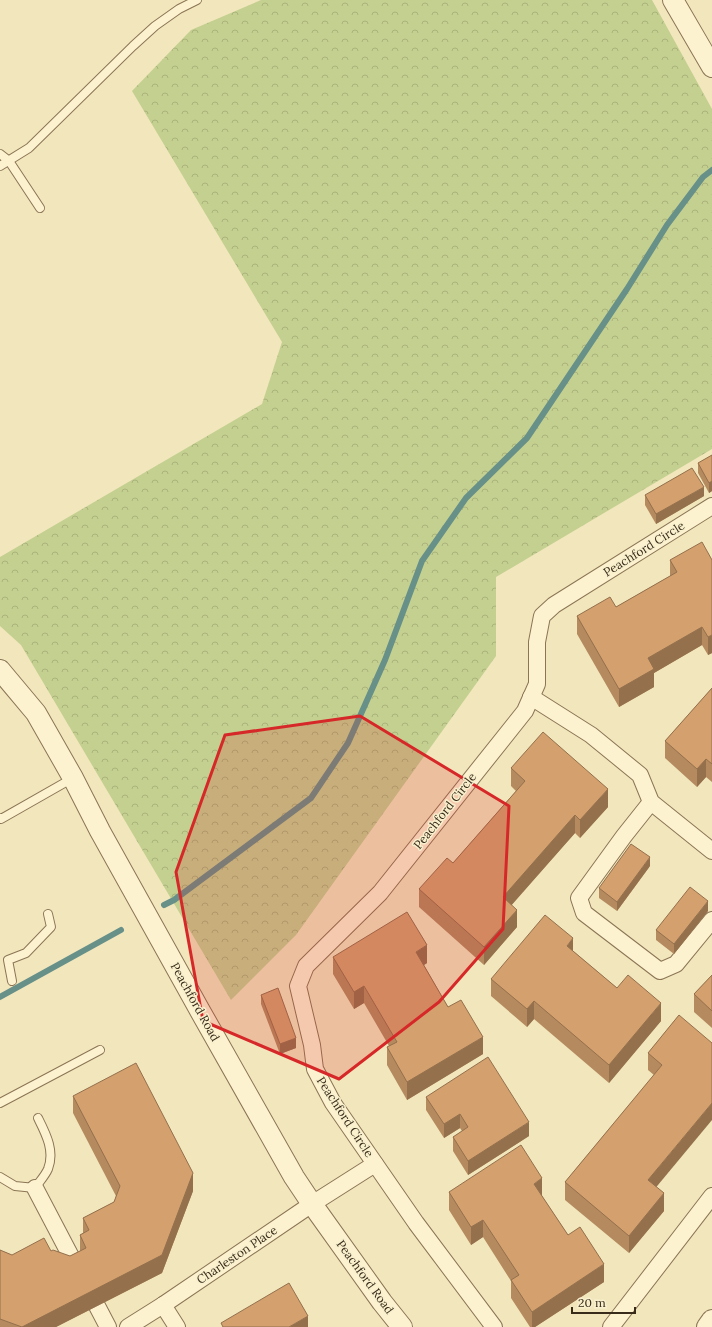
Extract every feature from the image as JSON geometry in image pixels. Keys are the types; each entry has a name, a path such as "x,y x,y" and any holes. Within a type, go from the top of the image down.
{"street":[{"path":"673,0 712,68"},
{"name":"Peachford Circle","path":"494,1327 416,1222 333,1103 314,1069 312,1045 298,986 306,966 380,893 525,711 536,684 537,642 542,616 554,605 712,506"},
{"name":"Peachford Road","path":"0,670 36,713 199,1009 294,1176 312,1204 382,1302 402,1327"},
{"path":"531,697 591,735 640,775 651,802 712,851"},
{"path":"651,802 624,836 580,898 584,913 660,970 676,964 712,920"},
{"name":"Peachford Circle","path":"312,1204 375,1164"},
{"path":"35,1188 78,1270"},
{"path":"611,1327 712,1196"},
{"name":"Charleston Place","path":"128,1327 312,1204"},
{"path":"163,1305 177,1327"},
{"path":"97,1306 108,1327"},
{"path":"707,1327 712,1320"}],"lane":[{"path":"0,166 29,148 155,26 179,9 197,0"},
{"path":"0,154 9,161 40,208"},
{"path":"0,819 73,778"},
{"path":"12,981 8,960 26,953 51,927 48,914"},
{"path":"0,1103 100,1050"},
{"path":"0,1178 15,1186 35,1188 48,1170 51,1153 48,1137 38,1118"}],"highlighted area":[{"path":"360,716 509,806 503,929 439,1002 339,1079 203,1021 176,872 225,735"}],"green space":[{"path":"261,0 652,0 712,109 712,449 496,577 496,656 296,935 231,1000 21,645 0,626 0,557 262,404 282,342 132,91 191,30"}],"building":[{"path":"712,455 712,481 709,483 698,463"},
{"path":"692,468 704,487 656,514 645,495"},
{"path":"702,542 712,560 712,635 708,637 702,627 648,658 654,669 619,689 577,616 610,597 616,607 677,572 670,560"},
{"path":"712,688 712,764 706,759 697,769 665,741"},
{"path":"543,732 608,789 580,820 575,815 503,897 517,910 484,947 419,889 447,858 453,863 525,781 511,768"},
{"path":"631,844 650,857 617,902 599,888"},
{"path":"690,887 708,901 674,944 656,930"},
{"path":"407,912 427,945 416,952 448,1007 461,1000 483,1037 407,1082 387,1047 397,1042 364,986 354,992 333,957"},
{"path":"545,915 573,938 567,946 617,988 628,975 661,1003 609,1065 534,1001 527,1009 491,979"},
{"path":"712,975 712,1011 694,994"},
{"path":"278,988 296,1038 280,1044 261,995"},
{"path":"679,1015 712,1043 712,1103 648,1180 664,1193 629,1236 565,1182 662,1065 648,1053"},
{"path":"488,1057 529,1122 468,1161 453,1137 468,1127 460,1114 444,1124 426,1097"},
{"path":"136,1063 193,1173 162,1255 22,1327 0,1319 0,1250 12,1255 44,1238 51,1251 53,1250 70,1256 86,1248 80,1235 89,1230 83,1218 114,1202 120,1186 73,1096"},
{"path":"521,1145 542,1178 534,1184 568,1235 580,1227 604,1264 532,1312 511,1280 519,1275 483,1220 471,1227 449,1192"},
{"path":"289,1283 308,1316 289,1327 223,1327 221,1323"}],"waterway":[{"path":"164,905 174,900 311,798 348,743 385,660 422,561 466,498 527,438 627,289 667,225 703,177 712,170"},
{"path":"0,997 121,930"}]}
